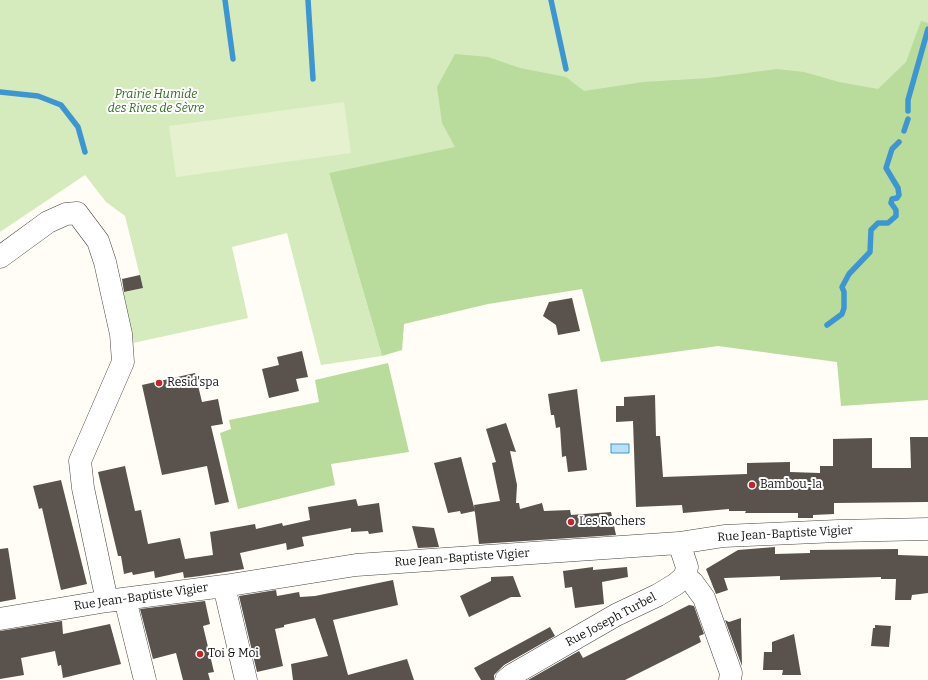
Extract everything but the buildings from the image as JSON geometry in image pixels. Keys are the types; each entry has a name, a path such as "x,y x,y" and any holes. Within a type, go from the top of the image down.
{"street":[{"path":"0,257 48,222 66,214 77,213 98,241 114,297 123,348 123,362 80,461 83,488 116,600 145,680"},
{"name":"Rue Jean-Baptiste Vigier","path":"0,619 116,600 224,586 356,565 679,543 724,536 838,530 928,529"},
{"path":"679,543 687,568 684,576 693,583 704,598 731,673 730,680"},
{"name":"Rue Joseph Turbel","path":"506,680 512,675 616,615 658,595 676,584 684,576"},
{"path":"224,586 246,680"}],"green space":[{"name":"Prairie Humide des Rives de Sèvre","path":"0,0 928,0 928,131 329,173 382,356 321,365 287,233 232,247 248,318 133,343 121,293 143,288 125,216 106,202 85,175 0,232"},
{"path":"921,21 928,23 928,400 841,406 837,362 718,346 601,362 582,289 488,304 404,324 402,350 382,356 329,173 455,147 442,123 437,87 455,54 488,57 520,68 566,77 584,91 643,82 709,78 777,69 804,72 839,82 878,89 906,62"},
{"path":"344,102 351,153 176,177 169,126"},
{"path":"388,363 409,452 331,464 335,485 238,509 220,433 231,429 229,420 319,402 315,380"}],"water":[{"path":"611,444 629,444 629,453 611,453"}],"waterway":[{"path":"225,0 233,59"},
{"path":"308,0 313,79"},
{"path":"551,0 566,69"},
{"path":"908,111 908,100 928,29"},
{"path":"0,92 38,96 61,105 78,127 85,152"},
{"path":"904,131 908,119"},
{"path":"827,325 842,314 844,308 844,292 842,287 849,274 870,252 871,230 878,223 888,223 896,216 896,210 891,203 892,199 897,198 899,195 898,188 886,168 892,149 899,142"}],"place":[{"name":"Resid'spa","path":"159,383"},
{"name":"Bambou-la","path":"752,485"},
{"name":"Les Rochers","path":"571,522"},
{"name":"Toi & Moi","path":"200,654"}]}
